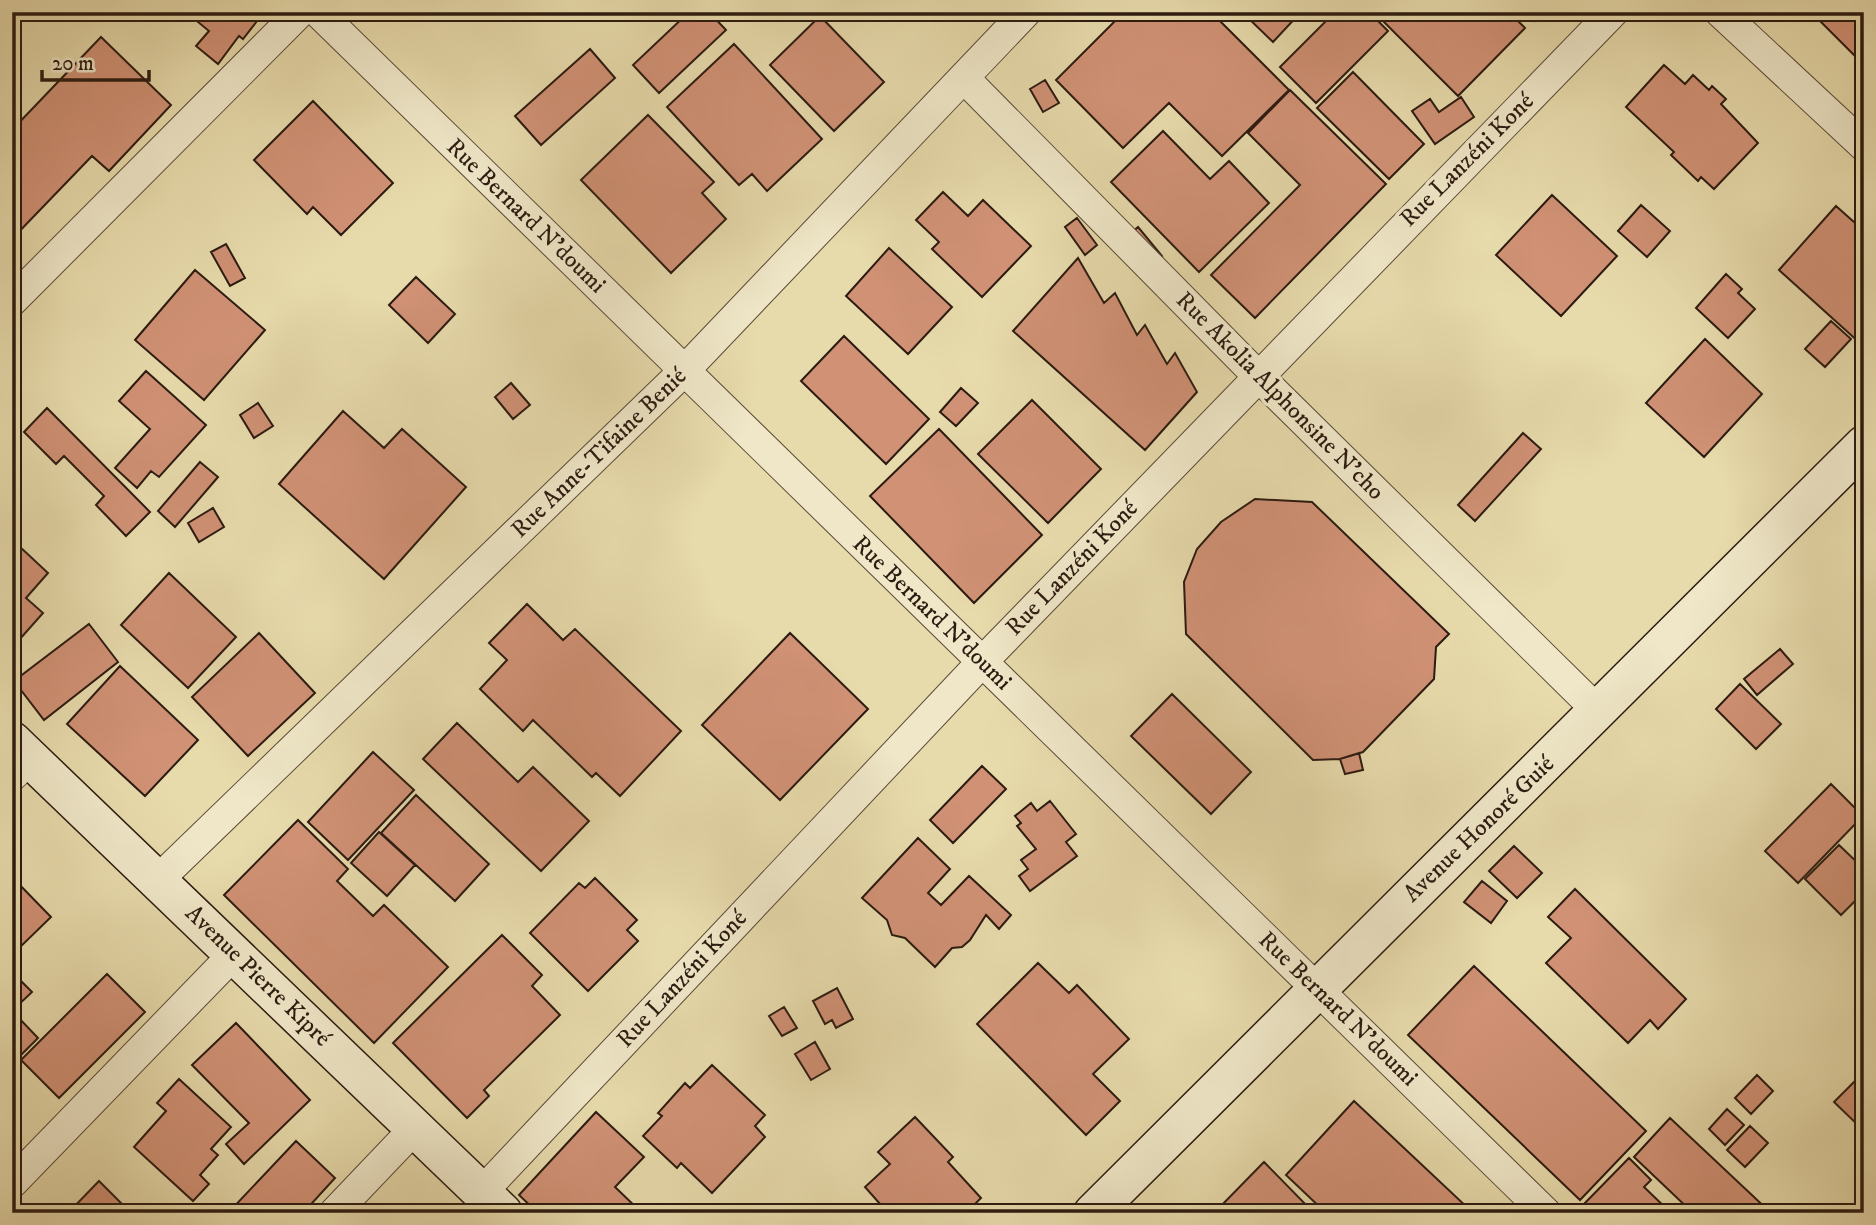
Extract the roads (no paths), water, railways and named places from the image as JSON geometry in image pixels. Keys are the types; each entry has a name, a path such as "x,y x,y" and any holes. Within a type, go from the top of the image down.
{"street":[{"path":"12,301 300,12"},
{"name":"Rue Bernard N'doumi","path":"318,12 1546,1213"},
{"name":"Rue Anne-Tifaine Benié","path":"158,880 684,371 1026,12"},
{"name":"Rue Lanzéni Koné","path":"493,1202 982,662 1257,375 1613,12"},
{"path":"1720,12 1864,146"},
{"name":"Rue Akolia Alphonsine N'cho","path":"964,78 1257,375 1599,712"},
{"name":"Avenue Honoré Guié","path":"1093,1213 1599,712 1864,445"},
{"name":"Avenue Pierre Kipré","path":"18,758 158,880 493,1202"},
{"path":"12,1183 234,954"},
{"path":"334,1213 416,1127"}]}
